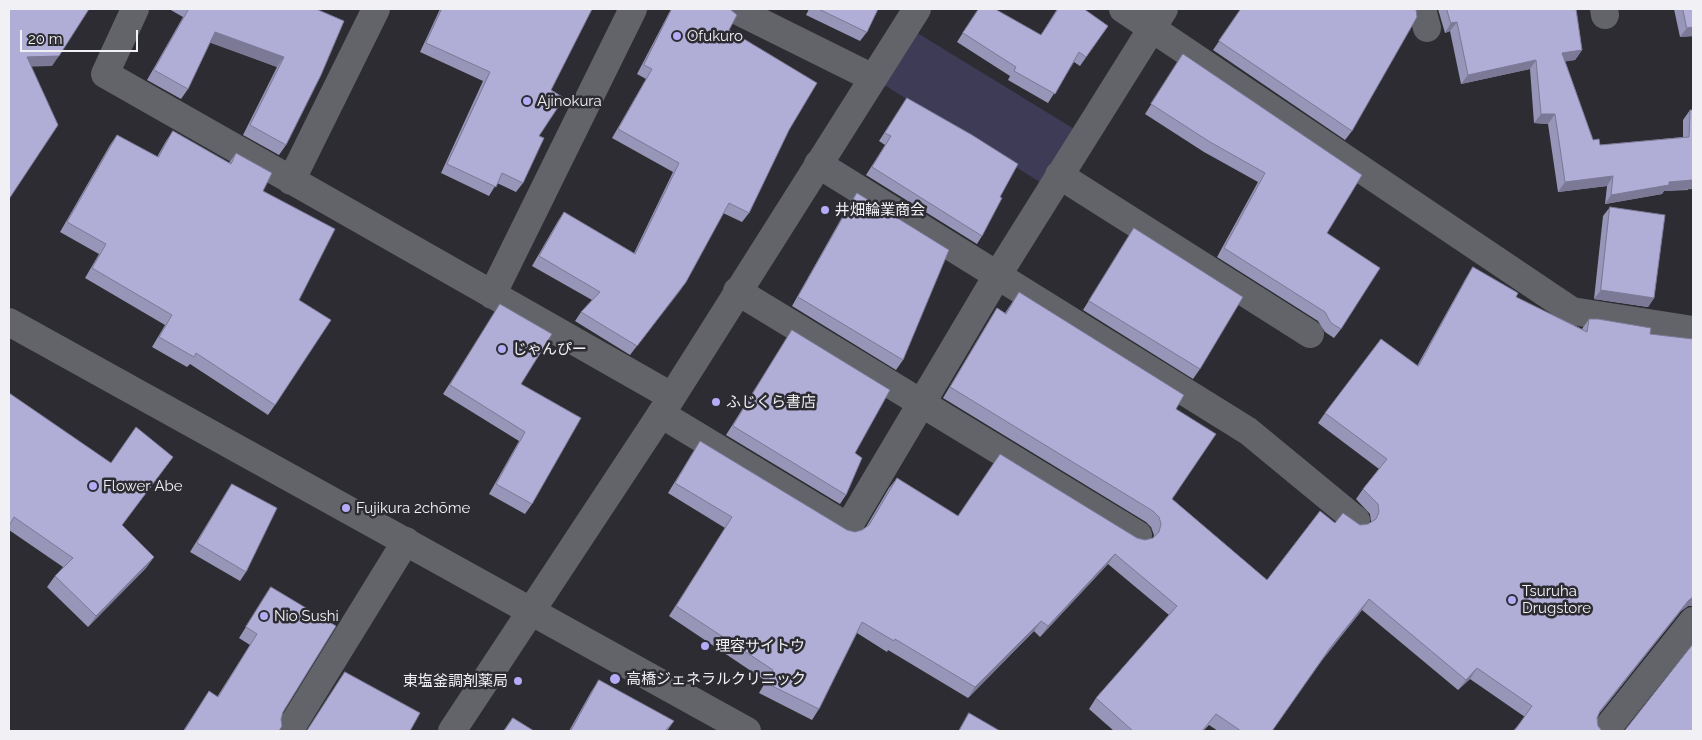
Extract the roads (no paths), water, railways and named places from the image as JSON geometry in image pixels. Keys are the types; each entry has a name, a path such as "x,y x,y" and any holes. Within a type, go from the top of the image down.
{"street":[{"path":"135,9 105,74 492,294 666,405 848,526 997,276 1159,18"},
{"path":"291,181 376,9"},
{"path":"492,294 633,9"},
{"path":"734,9 872,78"},
{"path":"452,731 666,405 737,290 917,9"},
{"path":"1123,9 1159,18 1572,311 1693,330"},
{"path":"818,164 1248,431 1356,520"},
{"path":"1059,175 1310,334"},
{"path":"737,290 1138,535"},
{"path":"9,322 747,731"},
{"path":"289,731 406,541"},
{"path":"1606,731 1693,621"}],"place":[{"name":"Ofukuro","path":"677,36"},
{"name":"Ajinokura","path":"527,101"},
{"name":"井畑輪業商会","path":"825,210"},
{"name":"じゃんぴー","path":"502,349"},
{"name":"ふじくら書店","path":"716,402"},
{"name":"Flower Abe","path":"93,486"},
{"name":"Fujikura 2chōme","path":"346,508"},
{"name":"Tsuruha Drugstore","path":"1512,600"},
{"name":"Nio Sushi","path":"264,616"},
{"name":"理容サイトウ","path":"705,646"},
{"name":"高橋ジェネラルクリニック","path":"615,679"},
{"name":"東塩釜調剤薬局","path":"518,681"}]}
